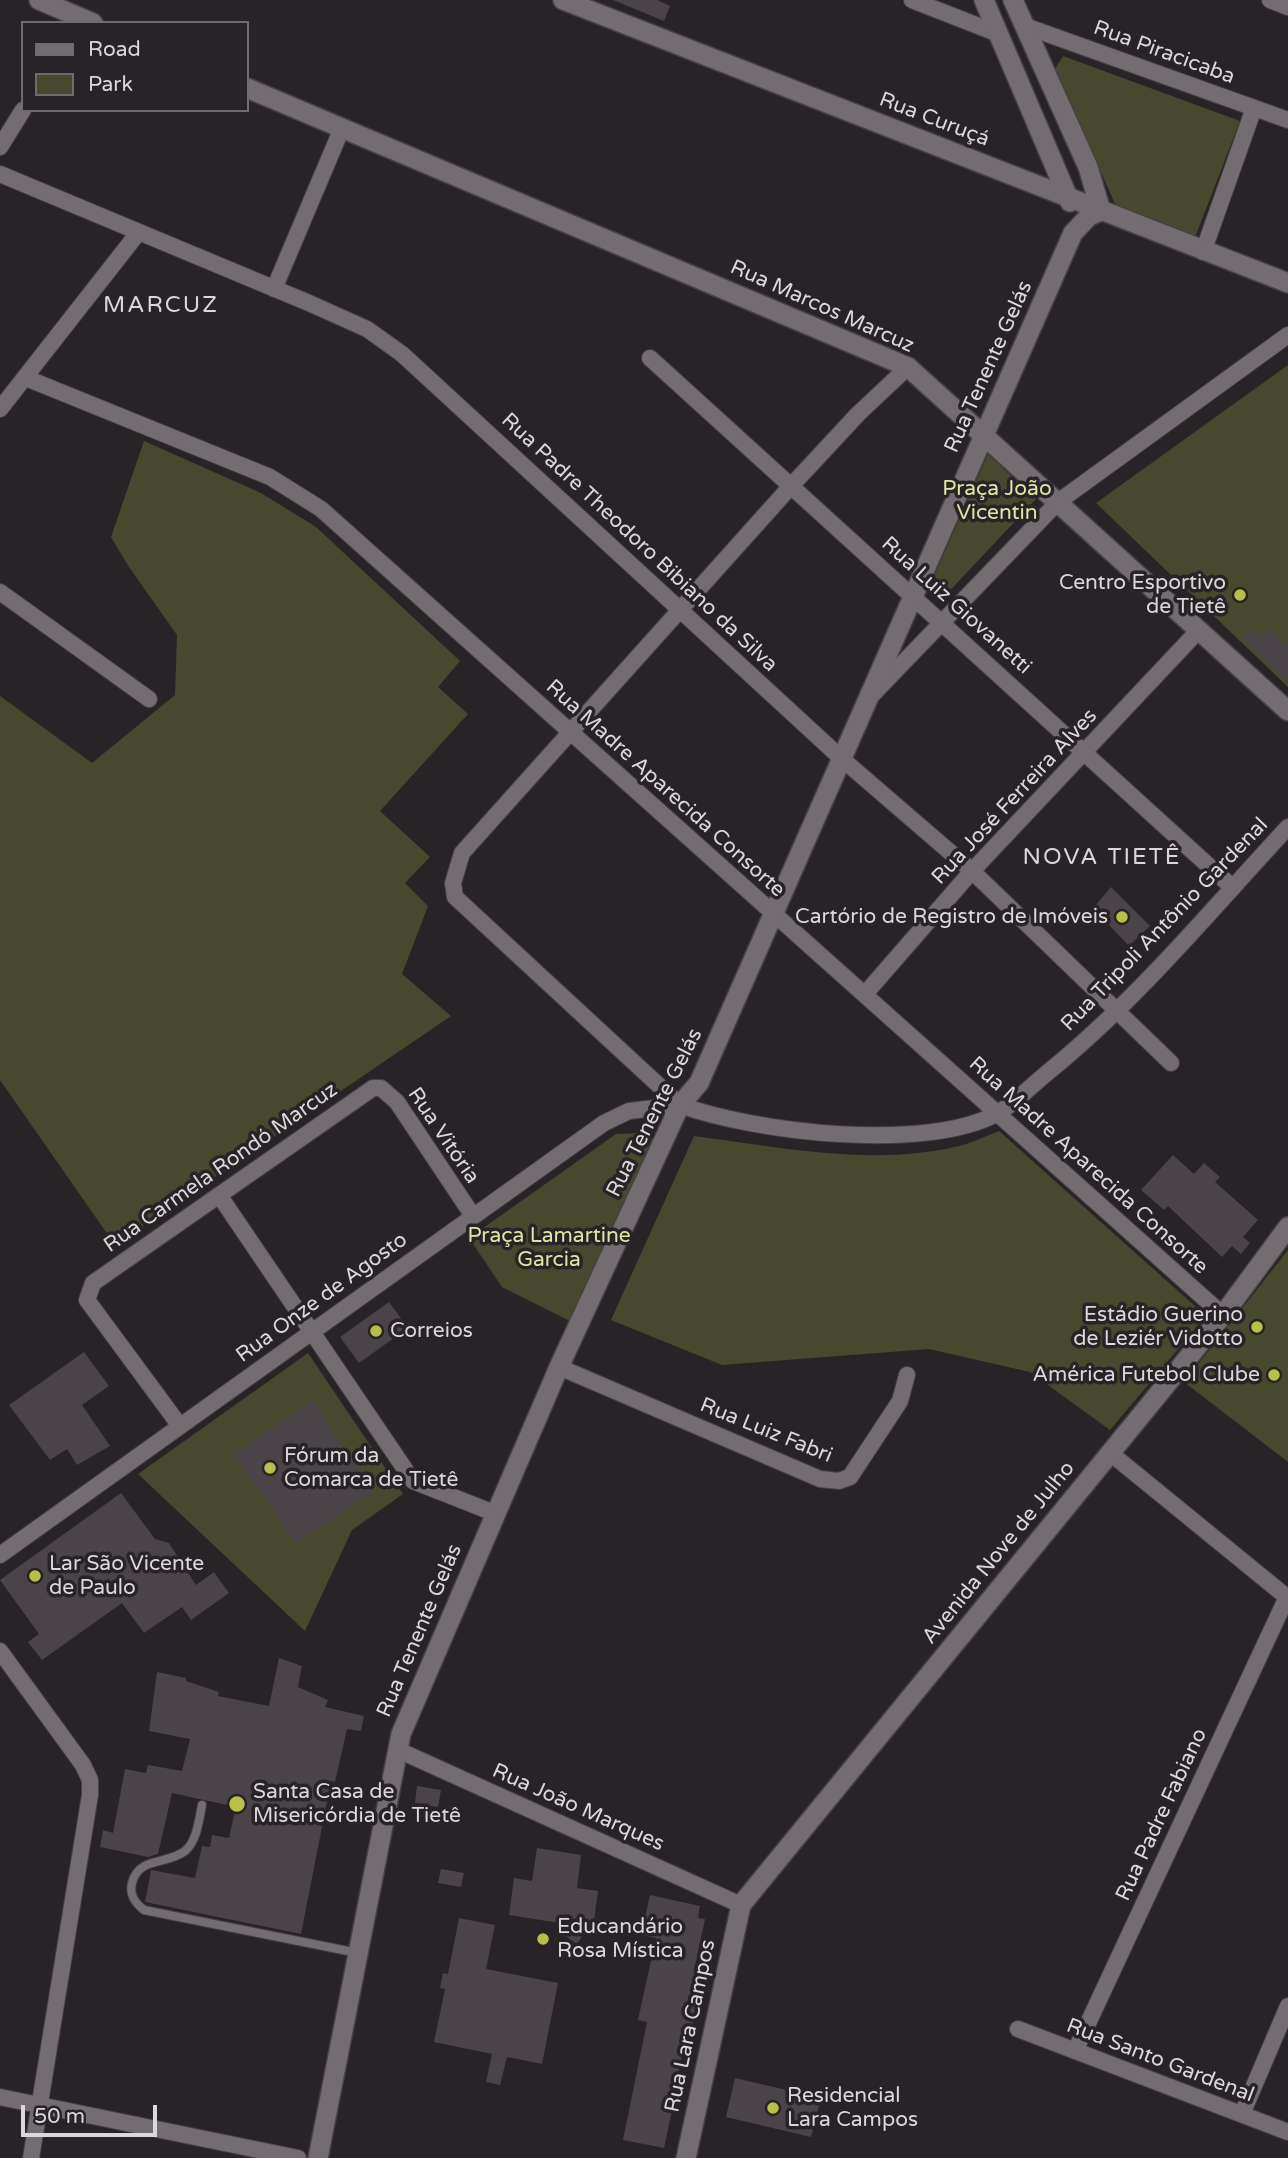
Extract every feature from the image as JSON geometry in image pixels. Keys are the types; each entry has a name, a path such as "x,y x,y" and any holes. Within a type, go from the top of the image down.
{"street":[{"path":"39,0 69,18"},
{"path":"912,0 999,34"},
{"path":"984,0 1072,207 1073,233"},
{"path":"1013,0 1096,188 1101,211"},
{"path":"1270,0 1288,7"},
{"name":"Rua Curuçá","path":"571,1 1203,252 1288,283"},
{"name":"Rua Piracicaba","path":"1025,26 1288,120"},
{"name":"Rua Marcos Marcuz","path":"248,88 908,367 1288,711"},
{"path":"1203,252 1254,108"},
{"path":"0,147 22,112"},
{"path":"274,289 342,128"},
{"name":"Rua Padre Theodoro Bibiano da Silva","path":"0,174 367,329 402,354 841,758 972,871 1171,1063"},
{"name":"Rua Tenente Gelás","path":"318,2158 398,1749 495,1513 559,1367 680,1105 699,1083 1073,233 1089,216 1101,211"},
{"path":"0,409 138,233"},
{"path":"867,701 1058,502 1288,335"},
{"name":"Rua Luiz Giovanetti","path":"650,358 1232,887"},
{"path":"680,1105 455,897 454,876 462,853 569,730 858,414 908,367"},
{"name":"Rua Madre Aparecida Consorte","path":"26,378 270,477 321,509 1223,1315"},
{"path":"0,592 149,699"},
{"name":"Rua José Ferreira Alves","path":"865,994 972,871 1198,631"},
{"name":"Rua Tripoli Antônio Gardenal","path":"680,1105 714,1117 824,1133 875,1136 932,1130 998,1113 1116,1012 1288,827"},
{"name":"Rua Carmela Rondó Marcuz","path":"180,1426 88,1300 93,1283 373,1088"},
{"name":"Rua Vitória","path":"373,1088 381,1088 397,1102 473,1216"},
{"name":"Rua Onze de Agosto","path":"0,1555 604,1123 629,1111 680,1105"},
{"path":"219,1195 412,1480 495,1513"},
{"name":"Avenida Nove de Julho","path":"741,1905 1223,1315 1288,1227"},
{"name":"Rua Luiz Fabri","path":"559,1367 820,1479 839,1481 850,1477 893,1412 900,1401 908,1375"},
{"path":"1109,1452 1287,1597"},
{"name":"Rua Padre Fabiano","path":"1075,2051 1287,1597"},
{"path":"0,1651 8,1675 83,1765 90,1780 90,1795 31,2158"},
{"name":"Rua João Marques","path":"398,1749 741,1905"},
{"name":"Rua Lara Campos","path":"686,2158 741,1905"},
{"path":"1242,2114 1288,2006"},
{"name":"Rua Santo Gardenal","path":"1018,2029 1288,2132"},
{"path":"0,2097 298,2158"}],"lane":[{"path":"202,1805 194,1837 186,1851 164,1860 150,1862 136,1871 131,1886 134,1901 144,1910 358,1953"}],"green space":[{"path":"1063,56 1240,121 1194,240 1116,206 1055,69"},
{"name":"Centro Esportivo de Tietê","path":"1288,365 1288,687 1096,503"},
{"path":"144,441 261,493 316,527 460,661 438,687 468,714 380,811 430,857 405,883 428,906 402,974 451,1016 115,1245 0,1080 0,696 92,763 175,695 177,635 111,537"},
{"name":"Praça João Vicentin","path":"988,454 1036,499 940,601 928,590"},
{"path":"999,1131 1206,1316 1110,1430 1030,1372 929,1349 722,1365 611,1320 694,1136 793,1150 894,1155 959,1146"},
{"name":"Praça Lamartine Garcia","path":"639,1133 657,1142 576,1324 502,1287 469,1238 616,1134"},
{"name":"Estádio Guerino de Leziér Vidotto","path":"1288,1250 1288,1462 1184,1382"},
{"path":"308,1353 403,1494 352,1530 305,1631 138,1474"}],"building":[{"path":"613,0 657,0 670,6 664,21"},
{"path":"1253,628 1260,635 1270,629 1288,647 1288,682 1243,640"},
{"name":"Cartório de Registro de Imóveis","path":"1111,887 1150,926 1129,946 1093,908"},
{"path":"1173,1155 1194,1174 1204,1163 1220,1177 1215,1182 1258,1220 1243,1237 1250,1243 1241,1254 1232,1246 1222,1257 1168,1206 1164,1210 1141,1190"},
{"name":"Correios","path":"389,1302 408,1328 359,1363 340,1337"},
{"path":"84,1352 109,1386 82,1405 110,1446 77,1465 67,1449 50,1460 9,1405"},
{"name":"Fórum da Comarca de Tietê","path":"312,1401 374,1491 296,1544 234,1454"},
{"name":"Lar São Vicente de Paulo","path":"121,1493 155,1539 169,1543 196,1585 214,1572 229,1593 191,1620 182,1607 144,1633 122,1603 42,1660 28,1642 39,1634 0,1580"},
{"path":"279,1658 302,1666 298,1687 328,1700 325,1707 364,1716 361,1731 347,1729 335,1782 331,1781 301,1934 145,1902 151,1870 195,1878 202,1846 210,1847 212,1835 229,1838 236,1807 172,1793 158,1854 148,1857 100,1847 103,1830 113,1833 125,1769 146,1773 148,1765 182,1771 190,1739 149,1731 157,1672 186,1678 186,1681 219,1692 218,1696 269,1706"},
{"path":"417,1786 441,1790 438,1807 415,1803"},
{"path":"537,1848 581,1855 577,1888 598,1891 593,1928 588,1927 577,1944 565,1936 572,1925 509,1915 514,1878 532,1881"},
{"path":"441,1869 464,1873 461,1887 438,1883"},
{"path":"650,1895 700,1906 698,1918 705,1919 694,1971 699,1972 696,1985 701,1986 691,2032 687,2031 676,2086 680,2087 677,2101 674,2101 664,2148 623,2140 647,2022 638,2020 656,1938 641,1935"},
{"path":"459,1918 495,1925 486,1969 558,1983 542,2064 507,2057 500,2085 486,2082 492,2054 434,2042 445,1989 440,1988 443,1973 448,1974"},
{"name":"Residencial Lara Campos","path":"735,2078 821,2098 811,2137 726,2117"}],"place":[{"name":"Centro Esportivo de Tietê","path":"1240,595"},
{"name":"Cartório de Registro de Imóveis","path":"1122,917"},
{"name":"Estádio Guerino de Leziér Vidotto","path":"1257,1327"},
{"name":"Correios","path":"376,1331"},
{"name":"América Futebol Clube","path":"1274,1375"},
{"name":"Fórum da Comarca de Tietê","path":"270,1468"},
{"name":"Lar São Vicente de Paulo","path":"35,1576"},
{"name":"Santa Casa de Misericórdia de Tietê","path":"237,1804"},
{"name":"Educandário Rosa Mística","path":"543,1939"},
{"name":"Residencial Lara Campos","path":"773,2108"}],"district":[{"name":"MARCUZ","path":"161,306"},
{"name":"NOVA TIETÊ","path":"1102,858"}]}
